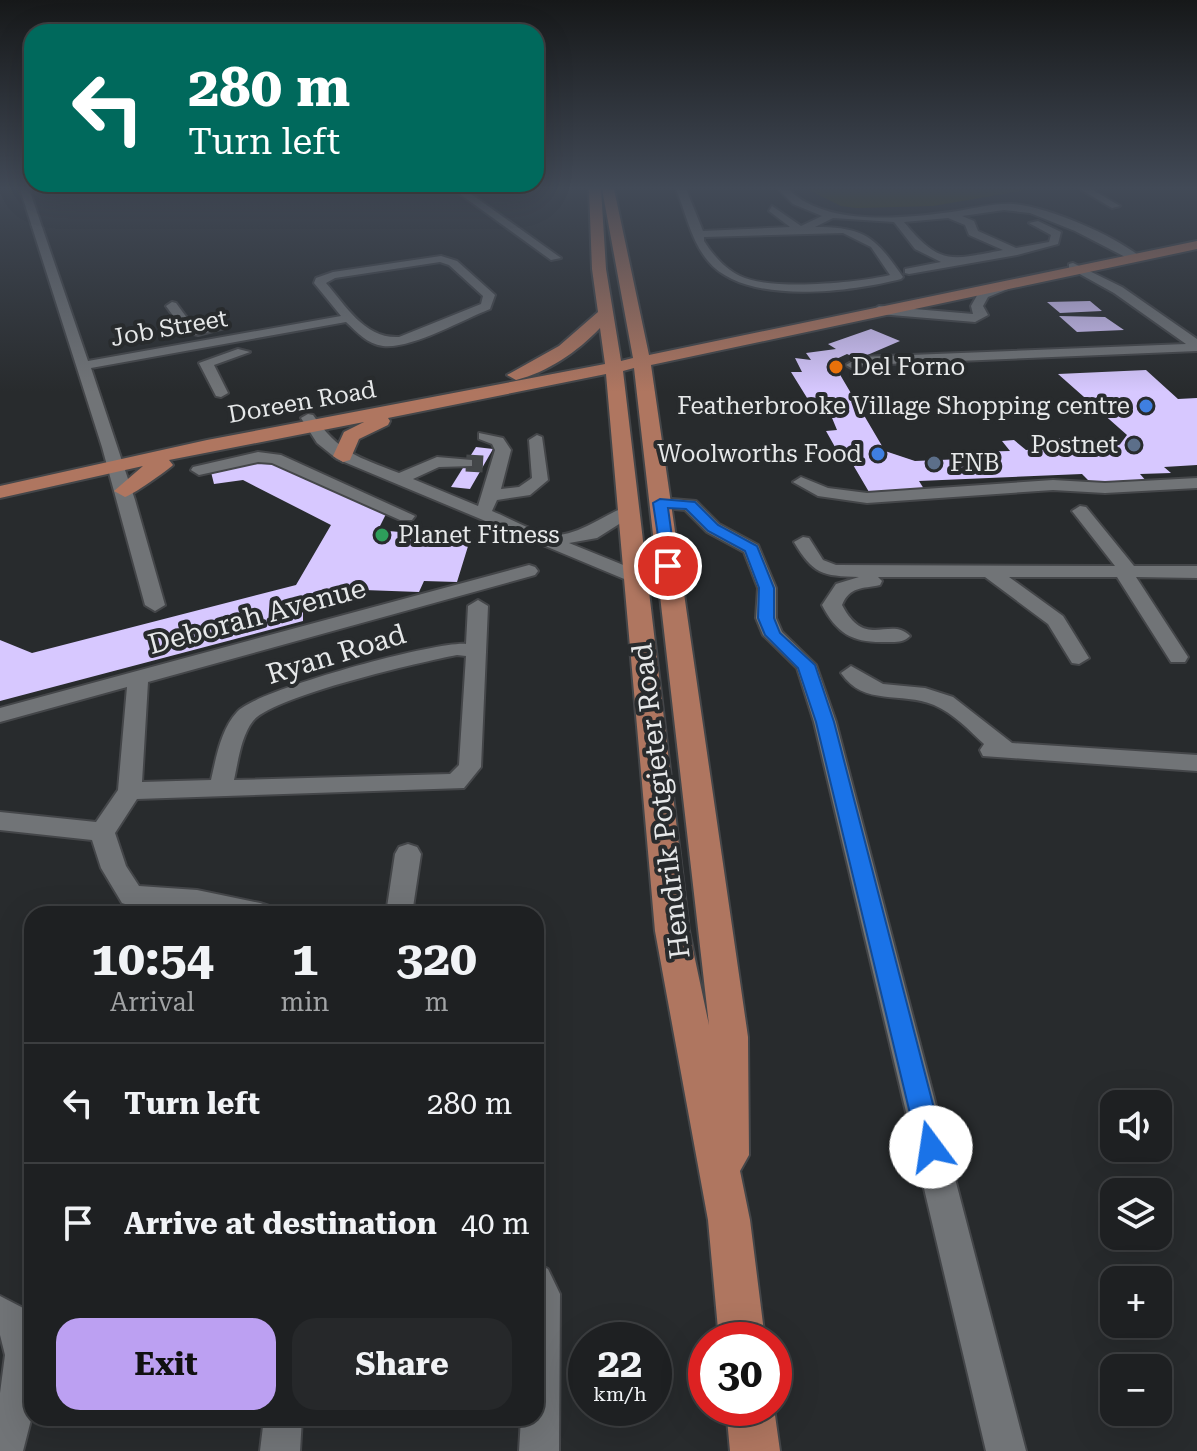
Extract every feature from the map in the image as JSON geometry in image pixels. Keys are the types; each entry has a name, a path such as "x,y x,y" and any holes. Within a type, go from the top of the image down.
{"main road":[{"name":"Hendrik Potgieter Road","path":"600,257 672,931 729,1220 740,1322"},
{"name":"Hendrik Potgieter Road","path":"622,257 641,357 729,1037 729,1220"},
{"path":"613,362 1082,270 1133,257"},
{"path":"641,357 690,343 1082,270"},
{"path":"632,303 647,335 670,343 690,343"},
{"path":"485,386 559,356 579,341 605,313"},
{"name":"Doreen Road","path":"0,492 115,462 613,362"},
{"name":"Doreen Road","path":"0,481 207,446 310,422 427,406 526,386 613,362"},
{"path":"526,386 559,385 594,393 619,413"},
{"path":"343,456 351,436 357,431 427,406"},
{"path":"125,491 145,473 207,446"},
{"path":"752,1426 755,1451"}],"street":[{"path":"46,257 125,491 155,605"},
{"path":"710,257 726,273 750,284 857,285 898,276 884,257"},
{"path":"939,257 954,264"},
{"path":"909,271 992,257"},
{"path":"441,259 453,263 491,299 477,312 392,342 376,341 349,318 320,280 344,273 441,259"},
{"path":"1082,270 1118,290 1197,346"},
{"path":"879,310 975,318 982,315 977,306 983,295 1010,284"},
{"path":"172,306 185,327 192,331 250,323 260,326 265,333 269,342 262,348 221,356 206,363 221,393"},
{"name":"Job Street","path":"81,366 349,318"},
{"path":"1067,339 1079,351"},
{"path":"853,365 860,361 1197,346"},
{"path":"1107,363 1156,348"},
{"path":"310,422 322,440 343,456 636,577"},
{"path":"481,515 494,495 491,466 502,446 498,441 484,436"},
{"path":"494,495 524,491 540,480 537,440"},
{"path":"199,470 269,457 406,516"},
{"path":"400,479 437,462 466,463"},
{"path":"801,482 824,492 867,498 1053,485 1105,488 1197,483"},
{"path":"660,503 690,505 713,528 752,549 767,588 766,618 773,635 806,665 825,722 1006,1451"},
{"path":"548,541 591,534 629,510"},
{"path":"1080,511 1126,572 1178,657"},
{"path":"803,542 816,564 823,569 966,573 1197,572"},
{"name":"Deborah Avenue","path":"0,715 529,571"},
{"path":"900,636 861,636 850,632 841,624 832,605 837,591 865,581 925,581 966,573"},
{"path":"991,573 1056,620 1079,658"},
{"path":"130,791 456,782 470,767 478,606"},
{"name":"Ryan Road","path":"220,789 242,720 256,708 435,653 457,649 476,651"},
{"path":"851,673 861,684 876,691 928,696 945,701 998,751 1197,763"},
{"path":"102,832 130,791 138,677"},
{"path":"0,821 102,832"},
{"path":"102,832 128,905 197,901 221,906"},
{"path":"400,906 408,854"},
{"path":"0,1314 14,1322 24,1345"},
{"path":"3,1451 24,1359"},
{"path":"280,1451 282,1426"},
{"path":"539,1426 539,1451"}],"building":[{"path":"1090,301 1102,311 1060,313 1047,302"},
{"path":"1059,316 1105,317 1124,330 1077,332"},
{"name":"Featherbrooke Village Shopping centre","path":"871,329 900,341 858,359 847,354 832,361 885,451 915,461 963,459 970,452 1010,451 1002,441 1014,440 1026,450 1054,448 1043,438 1062,438 1071,446 1121,443 1127,435 1058,374 1146,370 1178,399 1197,398 1197,465 1164,467 1171,473 1140,474 1147,482 1092,484 1082,474 919,481 924,489 869,492 842,446 835,447 826,431 837,430 830,413 817,414 791,372 802,372 795,358 811,360 806,353 836,349 828,344"},
{"path":"476,447 493,449 470,489 451,487"},
{"path":"270,461 387,512 378,530 443,536 441,541 469,543 457,582 424,581 419,592 337,589 335,603 303,611 303,621 0,701 0,640 32,653 296,585 331,525 243,480 214,484 211,472"}],"tunnel":[{"path":"466,463 484,464"}],"place":[{"name":"Del Forno","path":"836,367"},
{"name":"Featherbrooke Village Shopping centre","path":"1146,406"},
{"name":"Postnet","path":"1134,445"},
{"name":"Woolworths Food","path":"878,454"},
{"name":"FNB","path":"934,463"},
{"name":"Planet Fitness","path":"382,535"}],"route":[{"path":"668,566 660,503 690,505 713,528 752,549 767,588 766,618 773,635 806,665 825,722 931,1147"}]}
